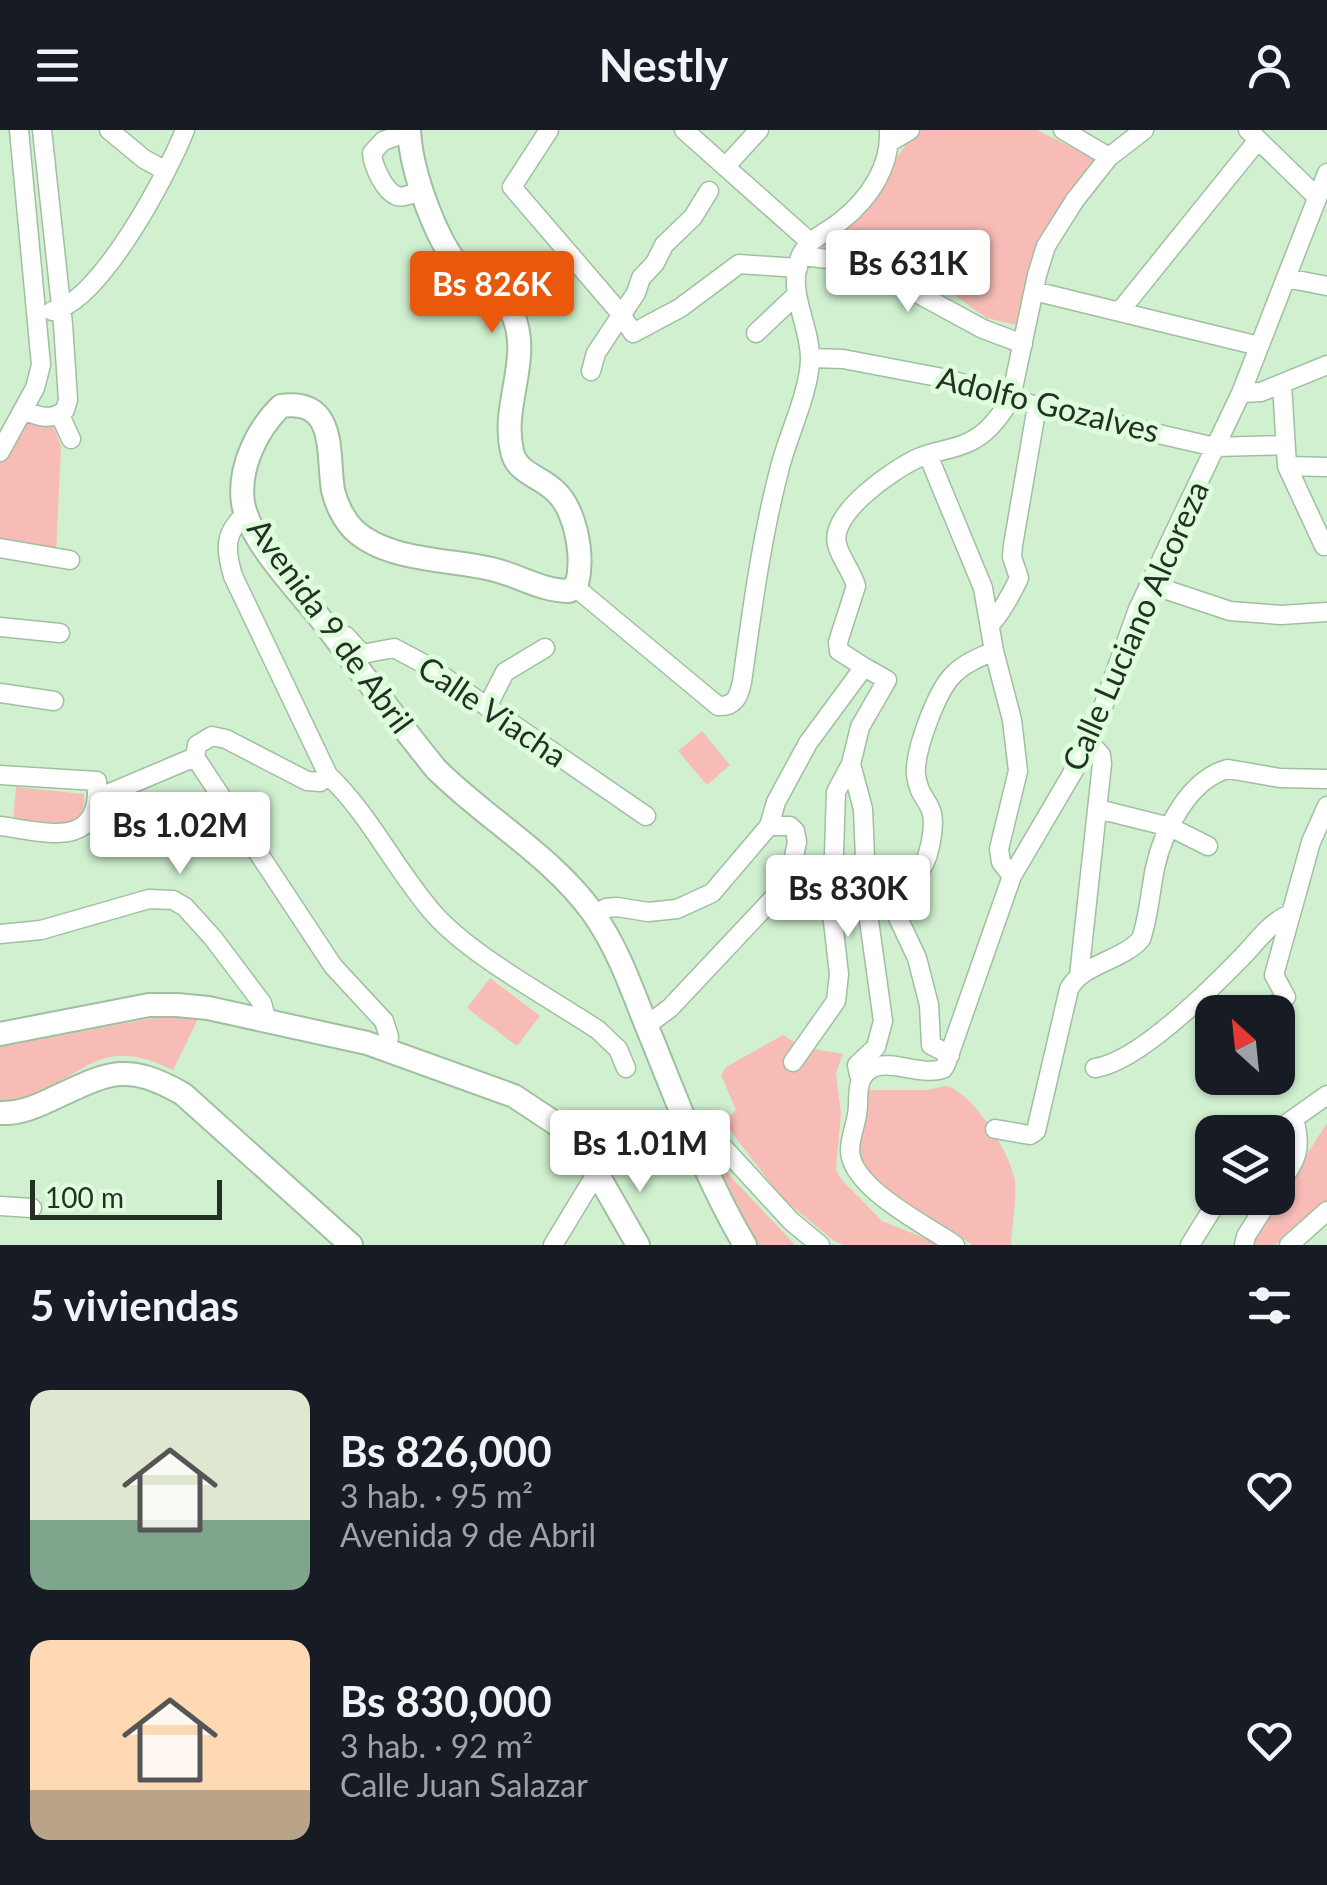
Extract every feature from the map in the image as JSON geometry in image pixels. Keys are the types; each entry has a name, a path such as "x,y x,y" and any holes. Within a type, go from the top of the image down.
{"main road":[{"path":"408,131 421,191 459,266 477,282 494,290 513,316 520,345 510,412 512,450 523,470 552,487 568,508 578,566 575,587"},
{"name":"Avenida 9 de Abril","path":"575,587 569,591 551,590 495,570 432,562 378,546 356,532 333,490 330,441 322,422 303,406 281,406 264,424 252,447 244,475 242,499 246,514 296,588 436,770 467,800 555,870 594,915 626,969 697,1146 745,1245"},
{"path":"0,1034 148,1005 208,1008 341,1035 474,1080 533,1106 582,1147 638,1245"},
{"path":"0,1114 30,1110 109,1074 132,1073 157,1080 195,1104 352,1245"}],"street":[{"path":"0,452 24,410 41,366 19,130"},
{"path":"42,130 68,400 60,415"},
{"path":"109,130 144,159 166,171"},
{"path":"37,314 61,310 85,291 110,261 138,223 185,130"},
{"path":"549,130 512,187 621,314 632,333 680,308 739,264 803,255 875,264 983,329 1023,344"},
{"path":"684,130 726,166 803,255"},
{"path":"726,166 759,130"},
{"path":"575,587 718,706 731,705 739,694 760,544 811,358 796,296 803,255 859,204 883,170 889,136 910,130"},
{"path":"1063,130 1109,158"},
{"path":"793,1062 836,1001 840,988 832,913 836,792 851,764 860,728 887,680 839,651 838,642 856,586 836,543 837,530 867,492 928,454 979,436 1010,398 1041,258 1052,234 1109,158 1144,130"},
{"path":"408,131 383,142 372,154 372,161 392,193 399,196 421,191"},
{"path":"1120,312 1254,135 1317,197"},
{"name":"Calle Luciano Alcoreza","path":"950,1054 1012,876 1090,743 1149,584 1241,393 1327,172"},
{"path":"23,190 48,187"},
{"path":"591,371 596,353 664,245 684,227 710,192"},
{"path":"1286,278 1327,286"},
{"path":"1034,291 1259,346"},
{"path":"756,333 796,296"},
{"name":"Adolfo Gozalves","path":"811,358 948,378 1037,406 1215,446 1285,445"},
{"path":"1241,393 1282,384 1327,365"},
{"path":"1282,384 1287,466 1324,546"},
{"path":"991,623 998,618 1020,578 1014,565 1013,545 1037,406"},
{"path":"24,410 39,416 60,415"},
{"path":"60,415 71,439"},
{"path":"928,454 984,588 1017,751 1015,792 998,849 1012,876"},
{"path":"1287,466 1327,467"},
{"path":"246,514 228,536 233,576 328,775 366,818 434,914 460,938 598,1030 618,1049 626,1068"},
{"path":"0,548 70,560"},
{"path":"1149,584 1230,611 1281,615 1327,612"},
{"name":"Calle Viacha","path":"296,588 312,596 362,654 388,648 400,650 646,816"},
{"path":"0,627 60,633"},
{"path":"487,707 505,672 544,648"},
{"path":"956,1245 891,1204 852,1162 850,1148 858,1120 858,1089 869,1069 880,1064 924,1072 943,1069 950,1054 930,1045 929,1005 917,958 892,905 899,887 921,870 930,842 934,811 919,788 916,763 932,712 950,677 965,664 994,651"},
{"path":"594,915 617,907 664,911 700,899 721,884 768,826 795,764 864,667"},
{"path":"0,693 54,700"},
{"path":"328,775 320,782 307,781 226,738 212,736 197,745 195,757 333,966 384,1022 389,1037 386,1050"},
{"path":"1078,976 1102,758 1090,743"},
{"path":"98,798 195,757"},
{"path":"851,764 863,809 867,906 883,1021 876,1048 857,1065 862,1078"},
{"path":"995,1128 1030,1135 1036,1131 1063,1005 1072,982 1132,949 1141,939 1158,857 1170,827 1196,788 1220,771 1242,769 1280,778 1327,780"},
{"path":"0,775 97,781 98,798 84,827 75,832 0,826"},
{"path":"1285,995 1274,975 1311,842 1327,806"},
{"path":"1098,809 1170,827 1208,846"},
{"path":"646,1025 670,1008 786,881 796,848 795,830 790,826 768,826"},
{"path":"0,934 41,930 149,899 173,900 184,906 213,938 262,1003 267,1021"},
{"path":"1095,1068 1136,1052 1206,994 1274,924 1290,914"},
{"path":"1295,1119 1327,1095"},
{"path":"1295,1124 1300,1143 1295,1158"},
{"path":"697,1146 723,1147 791,1221 820,1245"},
{"path":"554,1245 596,1174"},
{"path":"0,1206 32,1208"},
{"path":"1288,1245 1327,1211"},
{"path":"1190,1245 1209,1215"},
{"path":"1244,1245 1259,1215"}],"shaded area":[{"path":"916,130 1037,130 1097,160 1056,214 1020,326 987,318 914,267 863,252 818,247 889,169"},
{"path":"31,416 52,422 61,446 56,554 0,544 0,463 21,423"},
{"path":"702,731 730,765 707,785 678,751"},
{"path":"16,787 84,794 82,818 72,826 13,820"},
{"path":"490,978 540,1016 517,1046 467,1008"},
{"path":"158,1017 198,1019 173,1070 149,1060 113,1056 31,1097 0,1106 0,1047"},
{"path":"783,1035 802,1047 843,1054 836,1073 841,1113 836,1169 840,1178 882,1221 942,1245 844,1245 834,1241 781,1197 724,1122 736,1110 721,1075 726,1067"},
{"path":"946,1086 979,1112 1012,1169 1015,1197 1011,1245 972,1245 950,1229 914,1218 849,1161 865,1090 927,1090"},
{"path":"1327,1123 1327,1205 1275,1245 1252,1245 1268,1215 1295,1215 1295,1173"},
{"path":"717,1162 795,1245 756,1245"}]}
